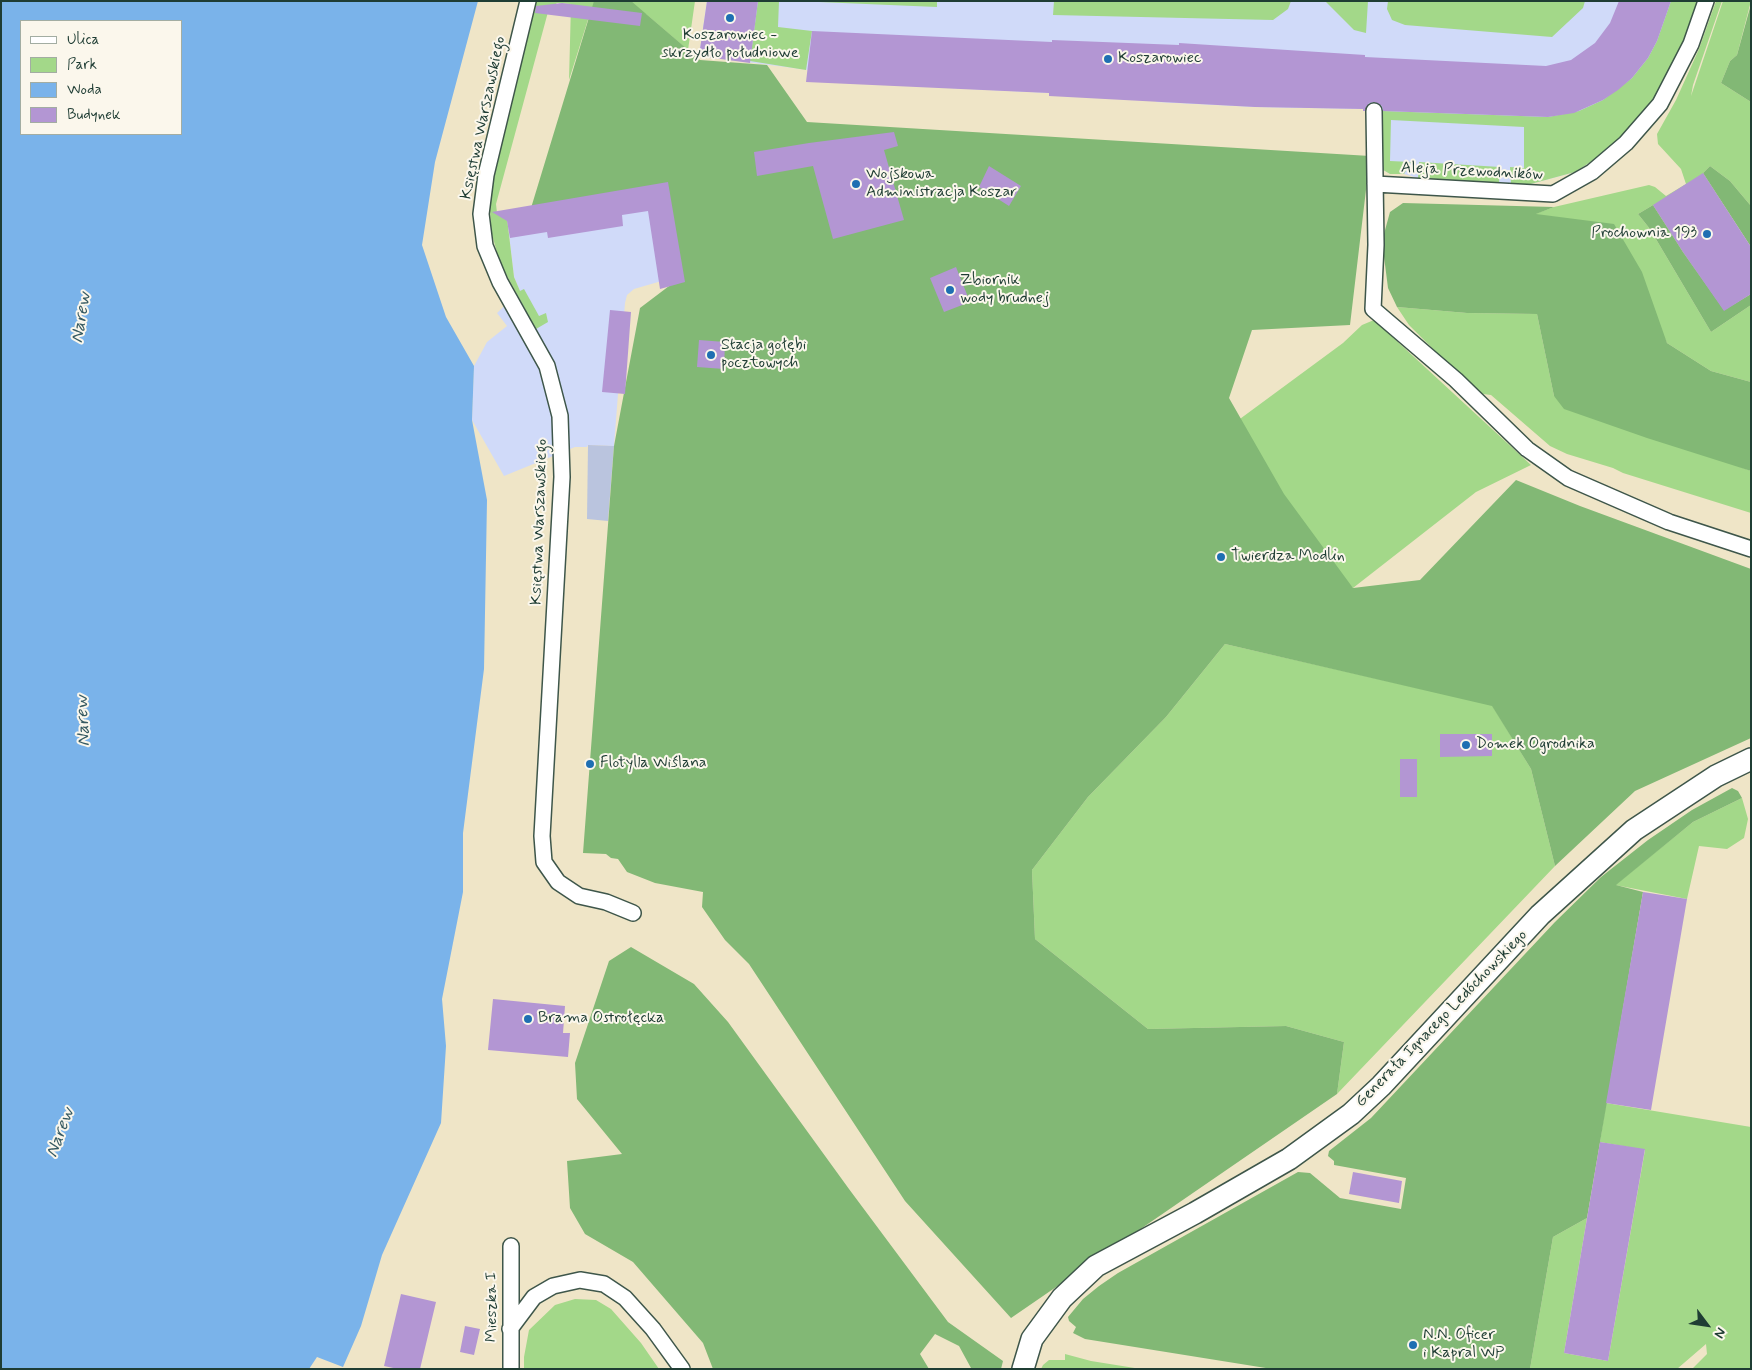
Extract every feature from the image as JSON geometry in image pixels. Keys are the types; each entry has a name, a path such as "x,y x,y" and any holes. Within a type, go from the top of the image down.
{"street":[{"name":"Księstwa Warszawskiego","path":"528,1 486,175 481,214 485,246 500,282 547,366 560,416 562,477 542,836 544,862 558,882 579,896 606,902 633,913"},
{"name":"Aleja Przewodników","path":"1375,184 1553,194 1592,172 1626,143 1660,104 1691,44 1706,1"},
{"path":"1374,111 1376,246 1373,309 1456,380 1527,449 1568,478 1669,522 1751,549"},
{"name":"Generała Ignacego Ledóchowskiego","path":"1023,1369 1032,1339 1062,1298 1096,1266 1195,1213 1289,1159 1351,1114 1381,1086 1540,915 1634,830 1716,776 1751,759"},
{"name":"Mieszka I","path":"510,1369 511,1246"},
{"path":"510,1329 534,1298 553,1286 580,1280 604,1284 626,1298 653,1329 682,1369"}],"shaded area":[{"path":"707,1 1702,1 1613,147 1609,146 1595,159 1575,172 1527,185 1418,178 1404,174 1390,174 1380,168 1383,111 1156,102 1049,93 950,88 699,56"},
{"path":"641,196 831,232 634,289 627,295 625,303 614,446 588,445 587,447 575,447 504,476 472,420 474,366 487,342 507,326 497,313 520,291 514,277 507,218"},
{"path":"588,445 614,446 608,521 587,519"}],"green space":[{"path":"535,1 695,1 688,50 646,14 592,7 569,80 571,4 557,3 548,12 496,204 497,213 507,218 514,277 520,291 524,289 539,316 546,313 548,322 536,329 500,263 491,231 490,207 491,191"},
{"path":"594,1 631,1 700,60 767,65 807,122 1370,156 1350,325 1252,330 1229,398 1284,494 1353,588 1420,580 1516,480 1580,506 1751,569 1751,738 1635,791 1555,866 1531,769 1492,706 1225,644 1166,717 1088,797 1032,870 1035,939 1148,1029 1286,1026 1344,1042 1337,1094 1011,1318 905,1201 749,964 725,940 702,907 703,892 655,883 627,872 618,859 611,858 606,854 583,853 614,446 640,308 673,283 650,189 531,208"},
{"path":"758,1 779,1 778,27 812,31 806,70 750,61"},
{"path":"817,1 937,1 937,7 819,2"},
{"path":"1054,1 1291,1 1288,9 1273,20 1053,15"},
{"path":"1325,1 1368,1 1366,33 1354,30"},
{"path":"1388,1 1585,1 1583,8 1552,37 1405,25 1392,20 1387,9"},
{"path":"1671,1 1702,1 1685,48 1657,101 1613,147 1609,146 1595,159 1575,172 1527,185 1511,184 1510,167 1524,168 1524,127 1391,120 1390,161 1411,162 1404,174 1390,174 1380,168 1383,111 1548,117 1579,111 1603,100 1632,78 1648,58 1657,41"},
{"path":"1716,1 1722,1 1693,85 1691,96 1723,1 1751,1 1737,55 1730,61 1721,83 1751,102 1751,206 1730,181 1710,166 1703,173 1733,220 1724,311 1653,205 1638,214 1650,229 1711,332 1751,305 1751,382 1711,371 1667,343 1661,331 1535,214 1554,207 1649,185 1655,187 1666,196 1686,184 1681,169 1658,144 1657,134 1676,100 1699,49"},
{"path":"1751,4 1751,102 1721,83 1730,61 1737,55"},
{"path":"1419,162 1500,167 1499,183 1418,178"},
{"path":"1710,166 1730,181 1751,206 1751,247 1703,173"},
{"path":"1403,203 1554,207 1536,214 1614,224 1642,272 1667,343 1711,371 1751,382 1751,471 1564,409 1554,396 1537,314 1467,313 1397,307 1388,288 1382,241 1390,212"},
{"path":"1653,205 1724,310 1751,294 1751,305 1711,332 1650,229 1638,214"},
{"path":"1397,307 1467,313 1537,314 1554,396 1751,471 1751,513 1623,473 1613,468 1567,454 1550,446 1491,395 1483,394 1441,357 1409,325"},
{"path":"1374,320 1531,465 1476,492 1353,588 1191,455 1343,343 1362,325"},
{"path":"1225,644 1492,705 1531,769 1555,866 1337,1094 1344,1042 1286,1026 1148,1029 1035,939 1032,870 1088,797 1166,717"},
{"path":"1732,788 1738,791 1742,798 1693,822 1616,885 1643,892 1587,1218 1553,1237 1530,1369 1272,1369 1085,1339 1073,1333 1076,1327 1069,1321 1068,1317 1083,1299 1099,1286 1118,1273 1298,1172 1310,1173 1340,1198 1401,1209 1406,1178 1334,1165 1334,1161 1328,1156 1329,1151 1371,1118 1555,922 1601,877 1648,840 1692,810"},
{"path":"1742,798 1748,819 1744,838 1727,849 1699,846 1687,899 1615,885 1693,822"},
{"path":"631,947 694,984 728,1022 948,1322 1003,1361 1001,1369 971,1368 959,1346 935,1334 920,1354 929,1369 713,1369 703,1343 633,1262 585,1234 570,1208 567,1161 622,1154 577,1099 575,1063 609,961"},
{"path":"1606,1103 1751,1127 1751,1369 1692,1369 1707,1354 1706,1344 1677,1369 1530,1369 1553,1237 1587,1218 1564,1353 1608,1361 1645,1150 1600,1142"},
{"path":"575,1299 596,1300 611,1309 641,1343 659,1369 524,1369 524,1357 529,1330 555,1305"},
{"path":"1065,1354 1091,1361 1141,1369 1041,1369 1049,1360 1065,1360"}],"water":[{"name":"Narew","path":"1,1 478,1 435,162 422,245 446,317 474,366 472,420 487,500 484,669 463,833 463,892 442,999 446,1046 441,1123 382,1255 361,1326 343,1367 317,1357 309,1369 1,1369"}],"building":[{"name":"Koszarowiec - skrzydło południowe","path":"707,1 758,1 750,63 699,56"},
{"name":"Koszarowiec","path":"1619,1 1671,1 1657,41 1648,58 1632,78 1603,100 1574,113 1548,117 1383,111 1382,106 1374,102 1369,103 1365,111 1363,111 1363,109 1255,107 1049,96 1049,93 806,82 812,31 1052,42 1052,40 1179,45 1179,43 1365,55 1365,57 1546,66 1571,60 1595,43 1610,23"},
{"path":"562,3 642,13 640,26 535,13 536,6"},
{"name":"Wojskowa Administracja Koszar","path":"894,132 898,146 884,150 904,220 833,239 813,166 757,176 754,152"},
{"path":"989,166 1021,186 1009,206 979,187"},
{"name":"Prochownia 193","path":"1703,173 1751,247 1751,294 1724,311 1653,205"},
{"path":"668,182 685,282 660,289 648,211 622,215 623,226 548,238 547,232 510,238 507,221 492,212"},
{"name":"Zbiornik wody brudnej","path":"956,267 970,302 944,312 930,278"},
{"path":"610,310 631,312 625,394 602,392"},
{"name":"Stacja gołębi pocztowych","path":"699,340 725,342 724,369 697,367"},
{"name":"Domek Ogrodnika","path":"1440,734 1492,734 1492,756 1440,757"},
{"path":"1400,759 1417,759 1417,797 1400,797"},
{"path":"1643,892 1687,899 1651,1110 1606,1103"},
{"name":"Brama Ostrołęcka","path":"493,999 565,1006 563,1033 570,1033 568,1057 488,1050"},
{"path":"1600,1142 1645,1149 1608,1361 1564,1353"},
{"path":"1353,1172 1402,1181 1399,1203 1349,1194"},
{"path":"401,1294 436,1302 420,1369 398,1369 384,1366"},
{"path":"465,1326 480,1329 474,1355 460,1352"}],"place":[{"name":"Koszarowiec - skrzydło południowe","path":"730,18"},
{"name":"Koszarowiec","path":"1108,59"},
{"name":"Wojskowa Administracja Koszar","path":"856,184"},
{"name":"Prochownia 193","path":"1707,234"},
{"name":"Zbiornik wody brudnej","path":"950,290"},
{"name":"Stacja gołębi pocztowych","path":"711,355"},
{"name":"Twierdza Modlin","path":"1221,557"},
{"name":"Domek Ogrodnika","path":"1466,745"},
{"name":"Flotylla Wiślana","path":"590,764"},
{"name":"Brama Ostrołęcka","path":"528,1019"},
{"name":"N.N. Oficer i Kapral WP","path":"1413,1345"}]}
